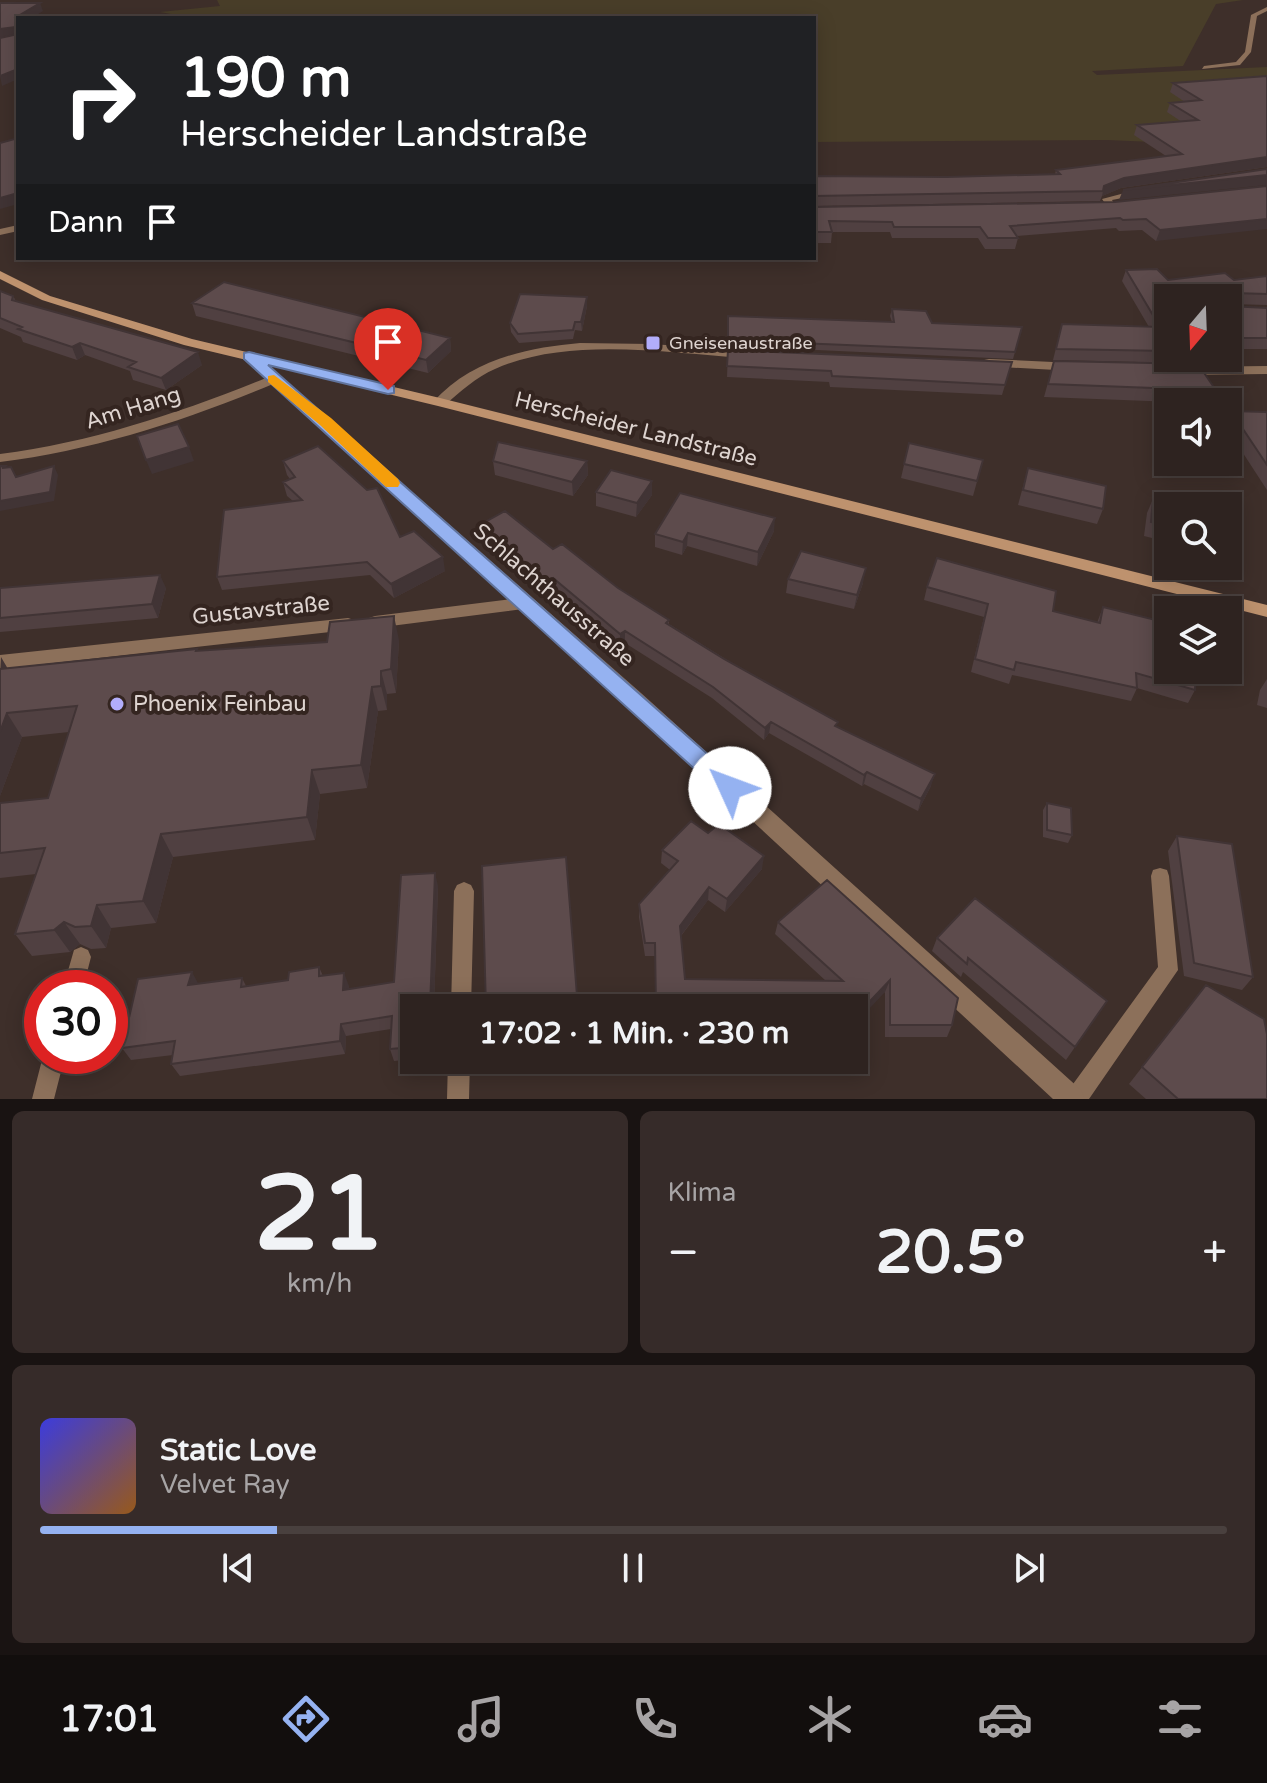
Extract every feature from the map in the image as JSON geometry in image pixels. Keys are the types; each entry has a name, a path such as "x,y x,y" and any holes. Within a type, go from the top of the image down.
{"main road":[{"name":"Herscheider Landstraße","path":"0,274 46,298 188,342 440,402 1267,611"}],"street":[{"path":"1098,207 1140,204"},
{"path":"440,402 490,366 523,354 605,348 761,354"},
{"name":"Schlachthausstraße","path":"249,356 325,421 1074,1099"},
{"path":"982,362 1087,368"},
{"path":"1242,370 1267,370"},
{"name":"Am Hang","path":"0,458 44,453 137,433 274,379"},
{"name":"Gustavstraße","path":"0,662 527,603"}],"lane":[{"path":"1204,68 1238,64 1248,52 1254,15 1267,9"},
{"path":"1112,207 1106,199 1148,191"},
{"name":"Schlachthausstraße","path":"1074,1099 1168,970 1160,876"},
{"path":"461,994 464,891"},
{"path":"78,970 81,957"},
{"path":"43,1099 49,1074"},
{"path":"458,1099 459,1074"}],"shaded area":[{"path":"217,0 1243,0 1216,4 1183,66 1092,71 1097,75 1267,67 1267,137 1177,143 1107,140 816,142 816,16 183,16 160,12 220,6"}],"building":[{"path":"0,3 40,3 16,16 16,29 0,29"},
{"path":"16,34 16,70 0,76 0,38"},
{"path":"1267,76 1267,157 1124,178 1104,186 1103,191 816,196 816,176 1060,174 1056,170 1182,154 1137,125 1198,120 1170,103 1201,100 1173,83"},
{"path":"16,139 16,194 0,198 0,143"},
{"path":"1267,169 1267,175 1123,190"},
{"path":"1267,186 1267,219 1160,230 1146,219 1120,218 1010,226 1018,238 988,238 980,227 894,227 892,222 829,221 832,232 816,232 816,207 1115,202"},
{"path":"1157,269 1168,280 1225,273 1234,280 1267,276 1267,294 1242,293 1242,284 1154,284 1154,317 1126,270"},
{"path":"224,282 450,338 426,360 192,303"},
{"path":"0,291 13,296 12,300 198,352 161,378 128,367 136,362 80,343 72,347 18,329 22,327 0,318"},
{"path":"520,294 587,297 581,322 575,322 573,330 518,334 510,323"},
{"path":"1242,307 1267,308 1267,338 1242,338"},
{"path":"892,309 926,311 932,323 1022,327 1015,352 728,340 728,316 894,322"},
{"path":"1062,324 1154,327 1154,351 1056,349"},
{"path":"728,350 1012,362 1005,385 832,376 831,371 727,366"},
{"path":"1054,361 1154,363 1154,372 1203,372 1214,388 1154,388 1048,384"},
{"path":"1242,411 1267,413 1267,465 1242,428"},
{"path":"178,424 189,447 146,460 137,436"},
{"path":"498,442 587,461 572,482 493,461"},
{"path":"909,443 983,460 977,481 904,464"},
{"path":"318,446 367,490 377,488 400,537 414,531 443,557 391,584 367,562 217,577 224,510 302,500 283,482 295,477 283,461"},
{"path":"0,466 11,467 16,477 54,466 50,492 0,501"},
{"path":"1028,468 1106,486 1103,509 1023,490"},
{"path":"611,470 652,481 637,503 596,492"},
{"path":"680,493 775,518 758,552 688,533 683,542 655,534"},
{"path":"1153,499 1154,523 1151,522"},
{"path":"505,511 553,549 562,544 618,588 669,620 666,623 724,659 838,722 835,726 935,774 921,799 867,772 864,775 771,722 765,728 713,687 625,631 620,634 553,578 547,581 478,526"},
{"path":"801,551 866,568 857,595 788,579"},
{"path":"937,558 1056,591 1053,611 1100,623 1103,607 1154,620 1154,678 1136,673 1137,688 1016,662 1014,670 975,659 988,604 927,587"},
{"path":"160,575 152,604 0,618 0,588"},
{"path":"394,616 391,669 381,671 381,686 372,687 361,765 312,770 307,817 161,834 143,901 97,905 91,926 75,927 64,922 54,930 15,934 45,848 0,853 0,803 48,798 77,706 7,713 0,732 0,669 197,649 327,642 330,622"},
{"path":"1174,684 1195,684 1195,690"},
{"path":"1047,803 1071,808 1072,835 1047,830"},
{"path":"691,821 708,833 719,824 764,856 727,899 709,887 680,926 685,979 843,981 778,922 827,880 958,998 952,1025 890,1025 890,980 868,1003 868,994 656,994 655,943 645,943 639,904 678,861 662,850"},
{"path":"1177,836 1232,844 1253,977 1194,963"},
{"path":"566,857 577,994 486,994 482,866"},
{"path":"435,873 431,994 400,994 400,1048 390,1049 392,1016 341,1024 340,1041 171,1064 175,1041 128,1047 128,1022 138,979 192,972 188,985 242,978 241,987 288,980 289,972 319,967 319,976 344,973 343,990 394,982 401,875"},
{"path":"975,898 1107,1001 1075,1047 968,958 967,964 937,938"},
{"path":"1206,985 1264,1019 1267,1034 1267,1099 1178,1099 1142,1067"}],"slow traffic":[{"path":"274,379 392,483"}],"place":[{"name":"Gneisenaustraße","path":"653,343"},
{"name":"Phoenix Feinbau","path":"117,704"}],"route":[{"path":"388,390 249,356 634,698 730,788"}]}
